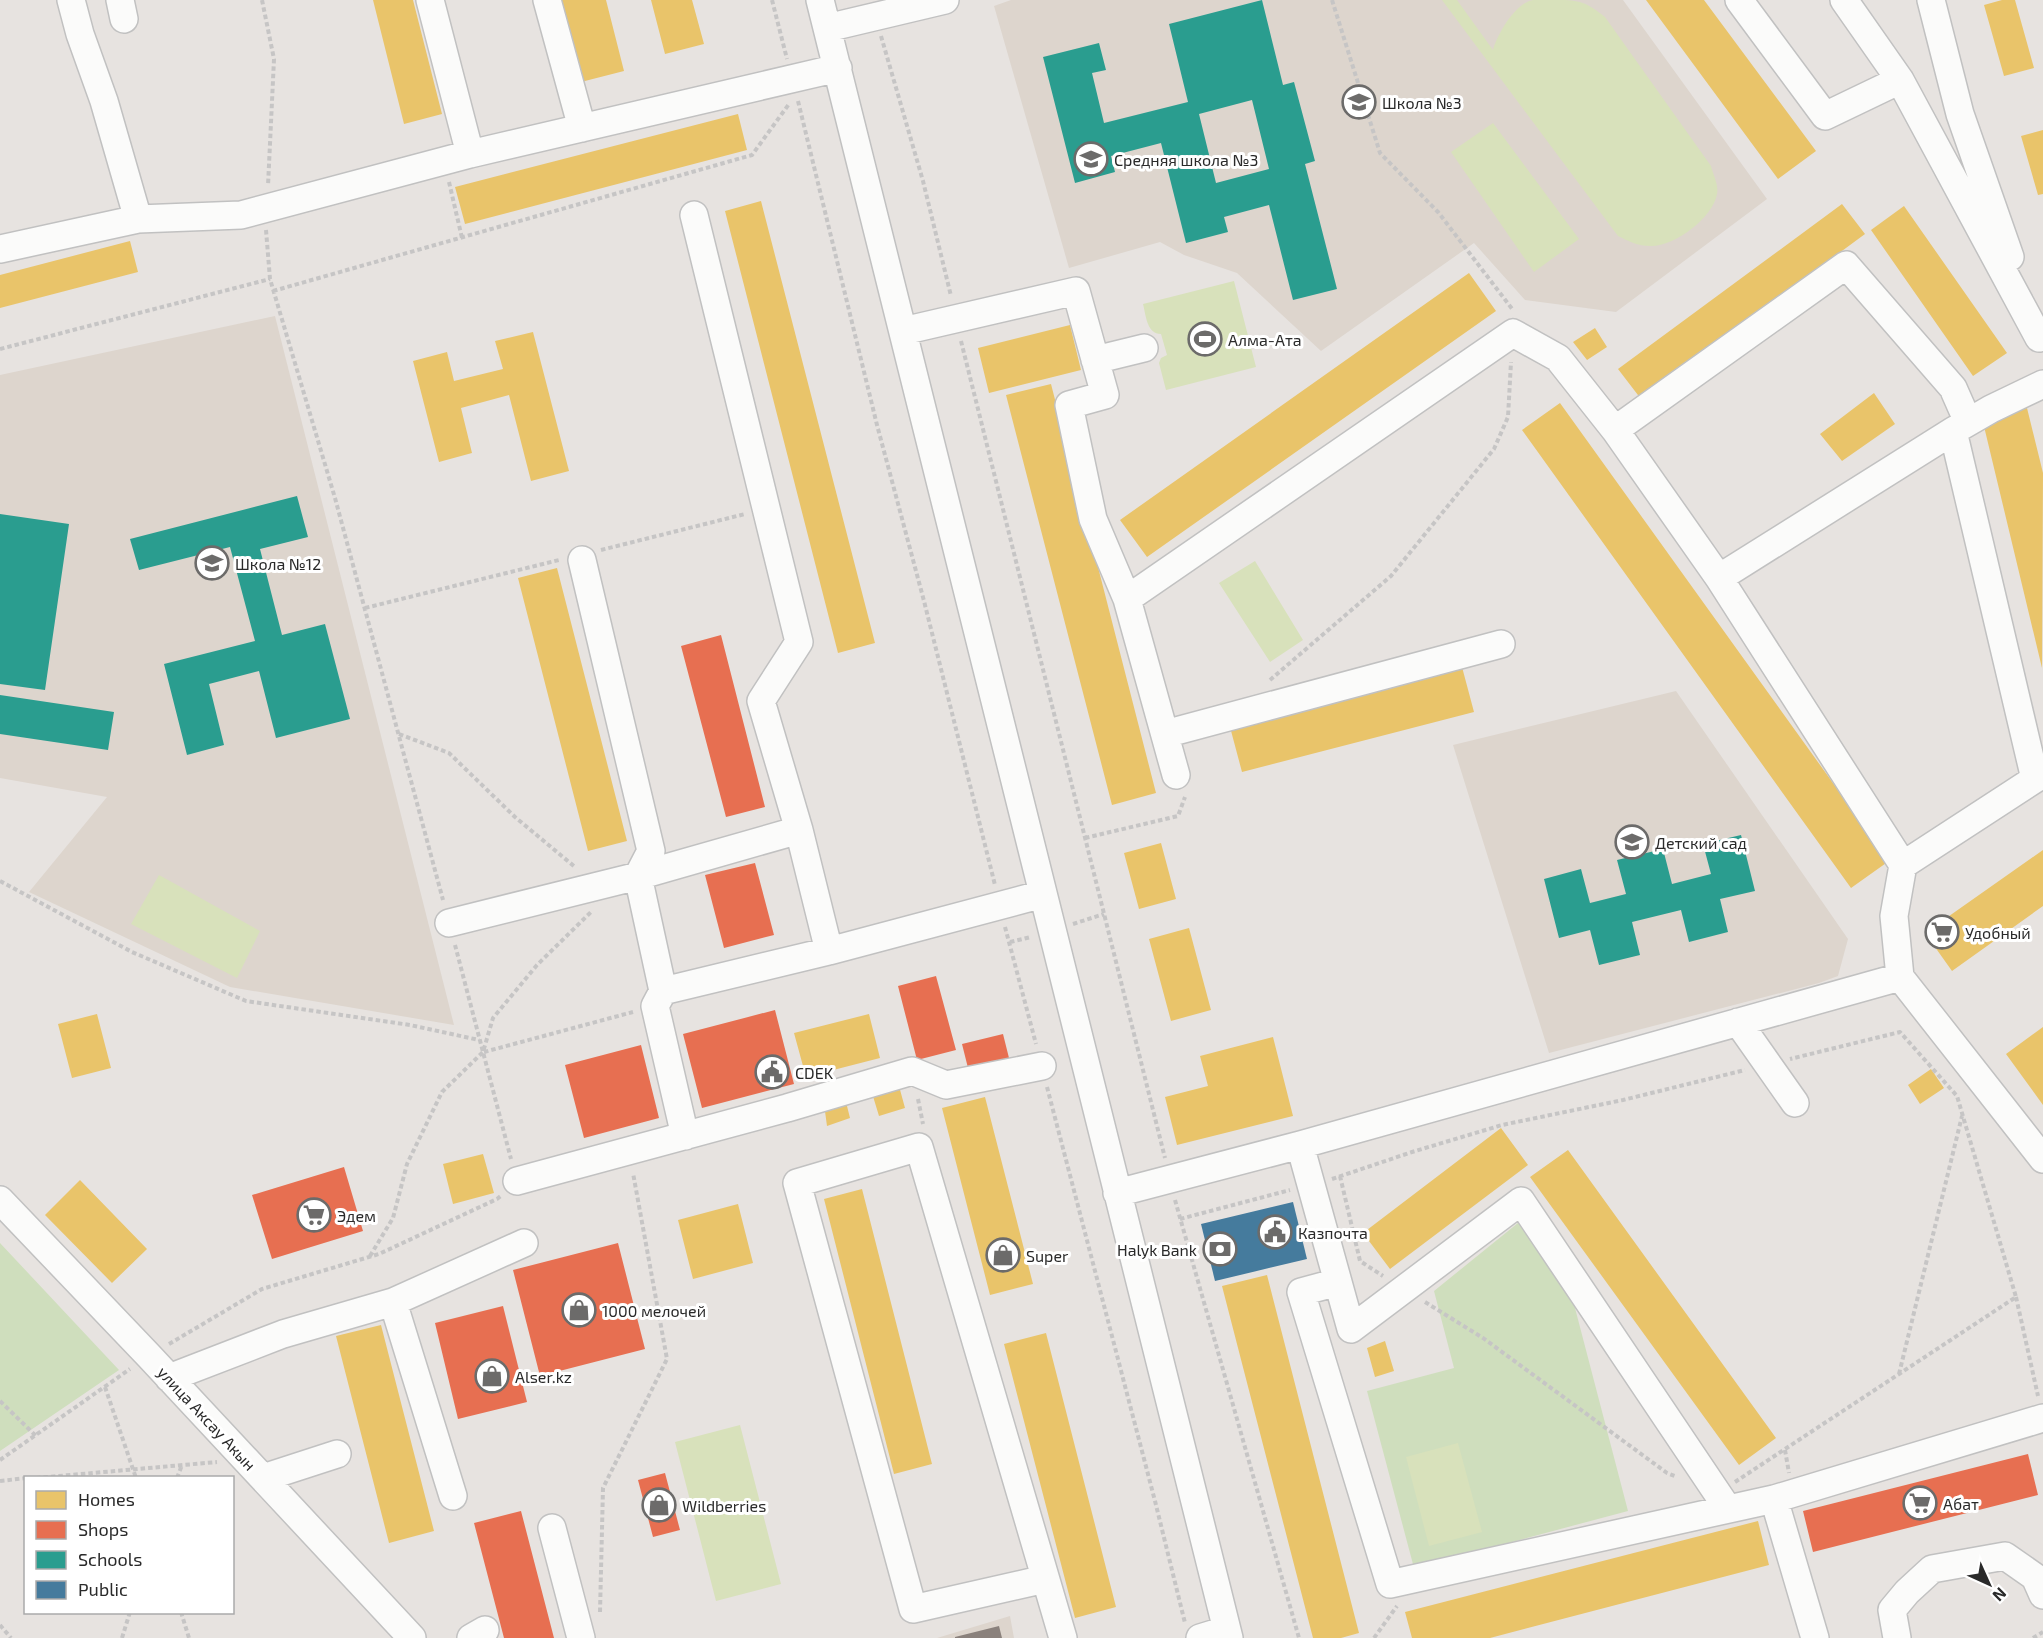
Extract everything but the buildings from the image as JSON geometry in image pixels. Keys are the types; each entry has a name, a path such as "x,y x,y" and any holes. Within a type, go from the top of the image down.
{"street":[{"path":"71,0 80,34 104,101 138,219"},
{"path":"430,0 457,158"},
{"path":"547,0 582,128"},
{"path":"820,0 1227,1634 1193,1632"},
{"path":"1739,0 1825,116 1900,80"},
{"path":"1844,0 1900,80 2041,348"},
{"path":"1931,0 1960,114 2041,348"},
{"path":"827,28 935,1"},
{"path":"0,249 138,219 241,215 457,158 838,68"},
{"path":"694,215 799,642 761,701 799,830 829,951"},
{"path":"1616,430 1846,265 1953,387 2036,779 1903,865"},
{"path":"903,331 1076,291 1105,395 1069,405 1093,519 1127,599 1181,785"},
{"path":"1127,599 1513,333 1558,358 1616,430 1719,578 1903,865 1894,916 1900,977 2043,1159"},
{"path":"1095,360 1144,348"},
{"path":"1719,578 1961,427 2043,384"},
{"path":"582,560 651,850 638,876 685,1136"},
{"path":"1165,734 1502,645"},
{"path":"449,923 638,876 799,830"},
{"path":"659,999 1043,894"},
{"path":"1118,1193 1300,1145 1900,977"},
{"path":"1738,1022 1795,1103"},
{"path":"517,1181 787,1108 912,1071 946,1085 1042,1066"},
{"path":"1300,1145 1351,1329 1521,1201 1723,1501"},
{"path":"1045,1579 913,1609 797,1183 919,1148 1063,1638"},
{"name":"улица Аксау Акын","path":"0,1200 169,1377 412,1638"},
{"path":"169,1377 283,1334 393,1302 524,1243"},
{"path":"1338,1282 1301,1292 1390,1584 1723,1501 1774,1499 2043,1418"},
{"path":"393,1302 453,1496"},
{"path":"263,1478 337,1454"},
{"path":"1774,1499 1815,1638"},
{"path":"552,1528 581,1638"},
{"path":"1898,1638 1892,1610 1907,1592 1932,1569 2005,1556 2035,1577 2043,1595"}],"path":[{"path":"0,1460 149,1356 262,1289 370,1256 497,1199 517,1181 335,498 270,279 266,209 274,59 262,0"},
{"path":"1262,683 1272,679 1391,576 1494,449 1508,417 1514,312 1438,212 1380,153 1332,0"},
{"path":"877,16 923,181 1180,1219 1299,1638"},
{"path":"273,291 752,155 796,95"},
{"path":"800,110 877,425 924,601 1000,905 1152,1490 1193,1632"},
{"path":"457,158 462,238"},
{"path":"0,349 270,279"},
{"path":"398,734 449,753 515,817 573,866 612,882"},
{"path":"1085,838 1178,816 1181,785"},
{"path":"0,881 132,952 246,1001 410,1025 479,1040"},
{"path":"483,1052 493,1018 537,965 592,912"},
{"path":"370,1256 393,1218 407,1164 442,1092 483,1052 659,999"},
{"path":"1180,1219 1340,1176 1502,1125 1623,1100 1900,1032 1958,1096 2016,1298 2043,1418"},
{"path":"912,1071 925,1134 919,1148"},
{"path":"1899,1375 1963,1114"},
{"path":"600,1613 603,1488 667,1359 629,1151"},
{"path":"1340,1176 1360,1261 1483,1338 1667,1473 1723,1501 1899,1375 2016,1298"},
{"path":"105,1387 135,1476"},
{"path":"0,1401 36,1436"},
{"path":"58,1476 218,1462"},
{"path":"178,1476 182,1465"},
{"path":"0,1481 24,1478"},
{"path":"1374,1638 1396,1606"},
{"path":"122,1638 129,1614"},
{"path":"182,1614 189,1638"},
{"path":"0,1625 11,1638"},
{"path":"2034,1638 2043,1632"}],"shaded area":[{"name":"Школа №3","path":"1011,0 1623,0 1767,199 1616,312 1525,300 1474,243 1321,351 1237,273 1184,255 1160,242 1069,268 994,6"},
{"name":"Школа №12","path":"275,316 454,1025 230,987 29,892 107,797 0,778 0,375"},
{"name":"Детский сад","path":"1676,691 1848,939 1838,976 1819,983 1549,1053 1453,745"},
{"path":"1010,1616 1014,1638 937,1638"}],"green space":[{"path":"1442,0 1457,0 1493,50 1498,36 1513,13 1526,2 1533,0 1577,1 1588,5 1605,17 1711,166 1717,184 1717,194 1708,212 1681,236 1660,245 1641,245 1618,236"},
{"path":"1493,123 1579,239 1534,272 1451,152"},
{"name":"Алма-Ата","path":"1234,281 1256,367 1166,390 1159,363 1161,358 1167,355 1161,334 1153,331 1148,324 1143,304"},
{"path":"1255,561 1303,640 1270,662 1219,583"},
{"path":"159,875 260,931 237,978 131,924"},
{"path":"1518,1223 1569,1285 1628,1511 1414,1568 1367,1391 1454,1368 1434,1291"},
{"path":"0,1243 119,1370 0,1451"},
{"path":"740,1425 781,1584 716,1601 675,1442"},
{"path":"1458,1443 1482,1532 1429,1546 1406,1457"}],"place":[{"name":"Школа №3","path":"1359,102"},
{"name":"Средняя школа №3","path":"1091,159"},
{"name":"Алма-Ата","path":"1205,339"},
{"name":"Школа №12","path":"212,563"},
{"name":"Детский сад","path":"1632,842"},
{"name":"Удобный","path":"1942,932"},
{"name":"CDEK","path":"772,1072"},
{"name":"Эдем","path":"314,1215"},
{"name":"Казпочта","path":"1275,1232"},
{"name":"Halyk Bank","path":"1220,1249"},
{"name":"Super","path":"1003,1255"},
{"name":"1000 мелочей","path":"579,1310"},
{"name":"Alser.kz","path":"492,1376"},
{"name":"Абат","path":"1920,1503"},
{"name":"Wildberries","path":"659,1505"}]}
